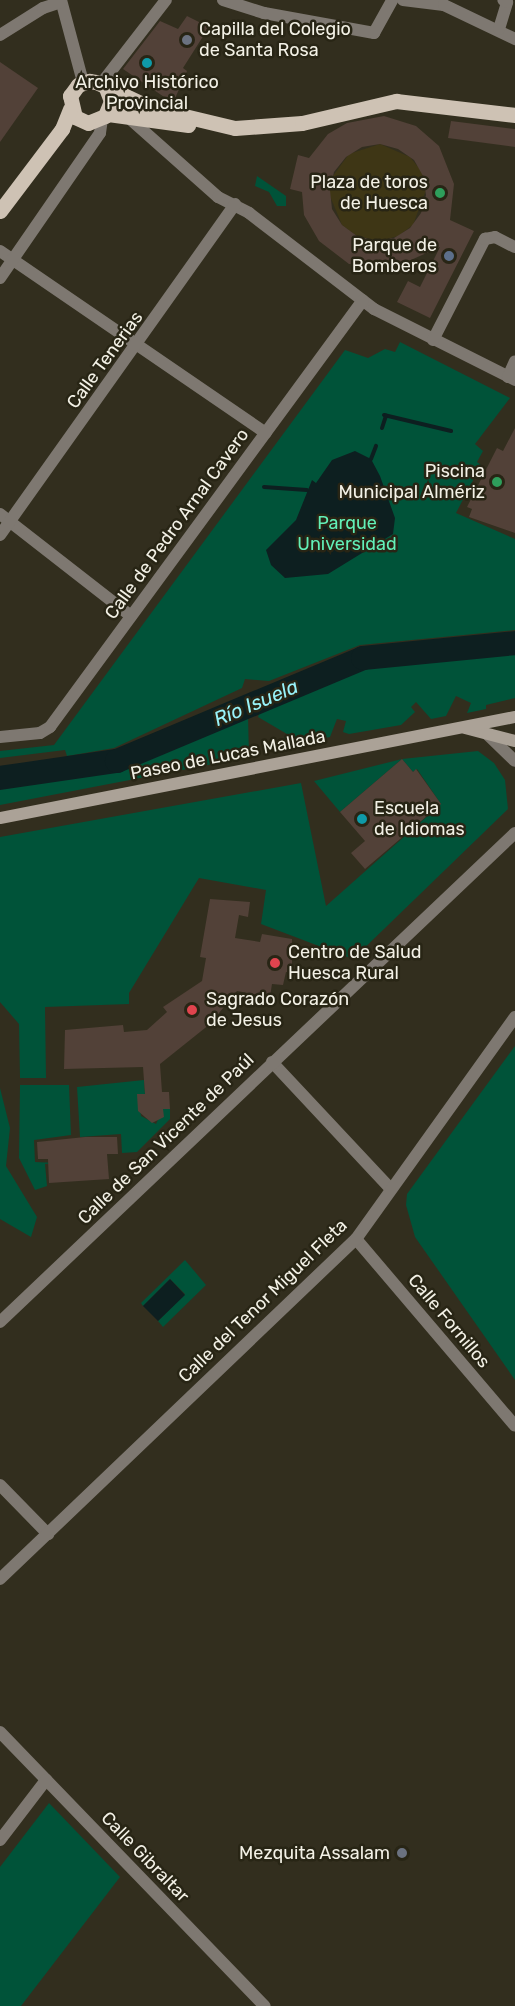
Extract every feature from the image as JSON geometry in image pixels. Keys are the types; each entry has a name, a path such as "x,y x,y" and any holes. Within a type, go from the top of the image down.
{"main road":[{"path":"0,211 74,114 73,90 84,82 104,86 151,108 227,127"},
{"path":"104,86 111,101 105,116"},
{"path":"74,114 88,123 105,116 227,127 302,123 357,107 396,101 515,115"},
{"name":"Paseo de Lucas Mallada","path":"0,818 515,717"},
{"name":"Paseo de Lucas Mallada","path":"464,728 515,741"}],"street":[{"path":"104,86 165,0"},
{"path":"223,0 285,18 374,33 392,0"},
{"path":"403,0 445,2 500,29 515,39"},
{"path":"0,35 43,8 61,1 84,82"},
{"path":"500,29 505,1"},
{"path":"0,278 100,133 105,116"},
{"path":"129,118 218,197 236,204 363,300 433,340 512,379 515,361"},
{"name":"Calle Tenerias","path":"0,535 5,518 138,345 236,204"},
{"path":"433,340 485,240 495,237 515,247"},
{"path":"0,251 266,433"},
{"name":"Calle de Pedro Arnal Cavero","path":"0,737 48,730 363,300"},
{"path":"5,518 131,616"},
{"path":"484,734 504,746 515,761"},
{"name":"Calle de San Vicente de Paúl","path":"486,857 515,824"},
{"name":"Calle de San Vicente de Paúl","path":"0,1321 486,857 515,833"},
{"name":"Calle del Tenor Miguel Fleta","path":"0,1579 356,1239 389,1187 515,1017"},
{"path":"272,1062 389,1187"},
{"name":"Calle Fornillos","path":"356,1239 515,1426"},
{"path":"0,1485 48,1534"},
{"name":"Calle Gibraltar","path":"0,1732 265,2006"},
{"path":"0,1840 46,1780"}],"green space":[{"path":"257,176 286,196 286,206 277,206 269,192 255,186"},
{"name":"Parque Universidad","path":"400,342 510,398 475,444 483,451 477,462 481,465 456,513 515,539 515,630 360,645 269,681 245,679 242,688 114,748 67,756 65,750 0,758 0,751 54,745 345,350 368,358 385,349 395,352"},
{"path":"515,653 515,698 486,705 486,709 467,713 471,703 456,696 446,716 431,719 416,702 411,707 415,712 401,725 349,734 343,732 346,721 337,719 330,737 291,745 283,740 287,734 258,717 261,709 365,667"},
{"path":"248,715 249,757 0,805 0,788 120,769"},
{"path":"478,751 494,763 505,780 508,809 353,959 261,924 266,890 199,878 129,993 129,1004 45,1007 46,1078 20,1078 19,1024 0,1002 0,837 301,783 326,906 441,804 417,769 413,772 402,759"},
{"path":"402,759 340,812 314,781"},
{"path":"515,1046 515,1380 415,1237 406,1205 407,1194"},
{"path":"144,1080 145,1094 138,1094 141,1116 156,1124 163,1109 170,1109 170,1119 137,1152 122,1153 121,1134 80,1137 77,1087"},
{"path":"20,1085 69,1085 71,1135 34,1140 35,1162 57,1163 45,1164 47,1186 35,1190 19,1158"},
{"path":"0,1088 10,1128 6,1166 37,1217 31,1237 0,1219"},
{"path":"185,1260 206,1285 163,1327 158,1321 185,1294 170,1279 143,1306 141,1303"},
{"path":"49,1803 120,1877 21,2006 0,2006 0,1867"}],"sand":[{"path":"380,144 410,157 422,172 426,190 413,225 398,236 380,241 357,236 342,225 320,172 333,176 349,154"}],"shaded area":[{"path":"355,451 371,459 380,476 395,518 393,534 328,574 285,578 271,565 266,550 296,520 312,480 316,483 332,460"},
{"path":"170,1279 185,1295 158,1321 143,1306"}],"building":[{"name":"Archivo Histórico Provincial","path":"187,16 209,27 183,68 187,71 173,103 123,69 160,21 178,29"},
{"path":"0,62 38,88 0,142"},
{"name":"Plaza de toros de Huesca","path":"384,116 416,126 439,146 454,184 450,220 474,231 430,318 397,302 408,281 420,287 440,247 393,268 349,264 319,241 304,215 302,192 290,189 298,155 309,158 328,134 347,123","holes":["380,144 398,149 414,160 423,176 426,195 421,213 410,228 394,238 375,241 357,236 342,225 332,209 330,190 334,172 346,157 362,147"]},
{"path":"451,121 515,129 515,147 448,138"},
{"name":"Piscina Municipal Almériz","path":"515,428 515,533 469,517 472,509 467,507 497,448 503,451"},
{"name":"Escuela de Idiomas","path":"402,759 413,772 416,769 441,804 365,869 351,853 365,841 340,812"},
{"name":"Sagrado Corazón de Jesus","path":"210,899 250,902 248,917 239,915 235,938 260,942 262,934 292,939 292,973 286,972 283,985 272,984 270,997 237,991 210,1024 160,1064 162,1092 169,1092 170,1109 163,1109 164,1117 152,1123 138,1111 137,1094 145,1094 143,1067 64,1069 65,1030 123,1025 124,1032 147,1030 167,1012 163,1007 202,981 206,958 200,957"},
{"path":"85,1137 117,1137 118,1154 107,1154 109,1179 49,1183 48,1159 38,1159 37,1142"}],"waterway":[{"path":"384,415 451,431"},
{"path":"382,428 386,416"},
{"path":"371,459 376,446"},
{"path":"264,487 307,490"},
{"name":"Río Isuela","path":"0,778 117,761 363,658 515,643"}],"place":[{"name":"Capilla del Colegio de Santa Rosa","path":"187,40"},
{"name":"Archivo Histórico Provincial","path":"147,63"},
{"name":"Plaza de toros de Huesca","path":"440,193"},
{"name":"Parque de Bomberos","path":"449,256"},
{"name":"Piscina Municipal Almériz","path":"497,482"},
{"name":"Escuela de Idiomas","path":"362,819"},
{"name":"Centro de Salud Huesca Rural","path":"275,963"},
{"name":"Sagrado Corazón de Jesus","path":"192,1010"},
{"name":"Mezquita Assalam","path":"402,1853"}]}
